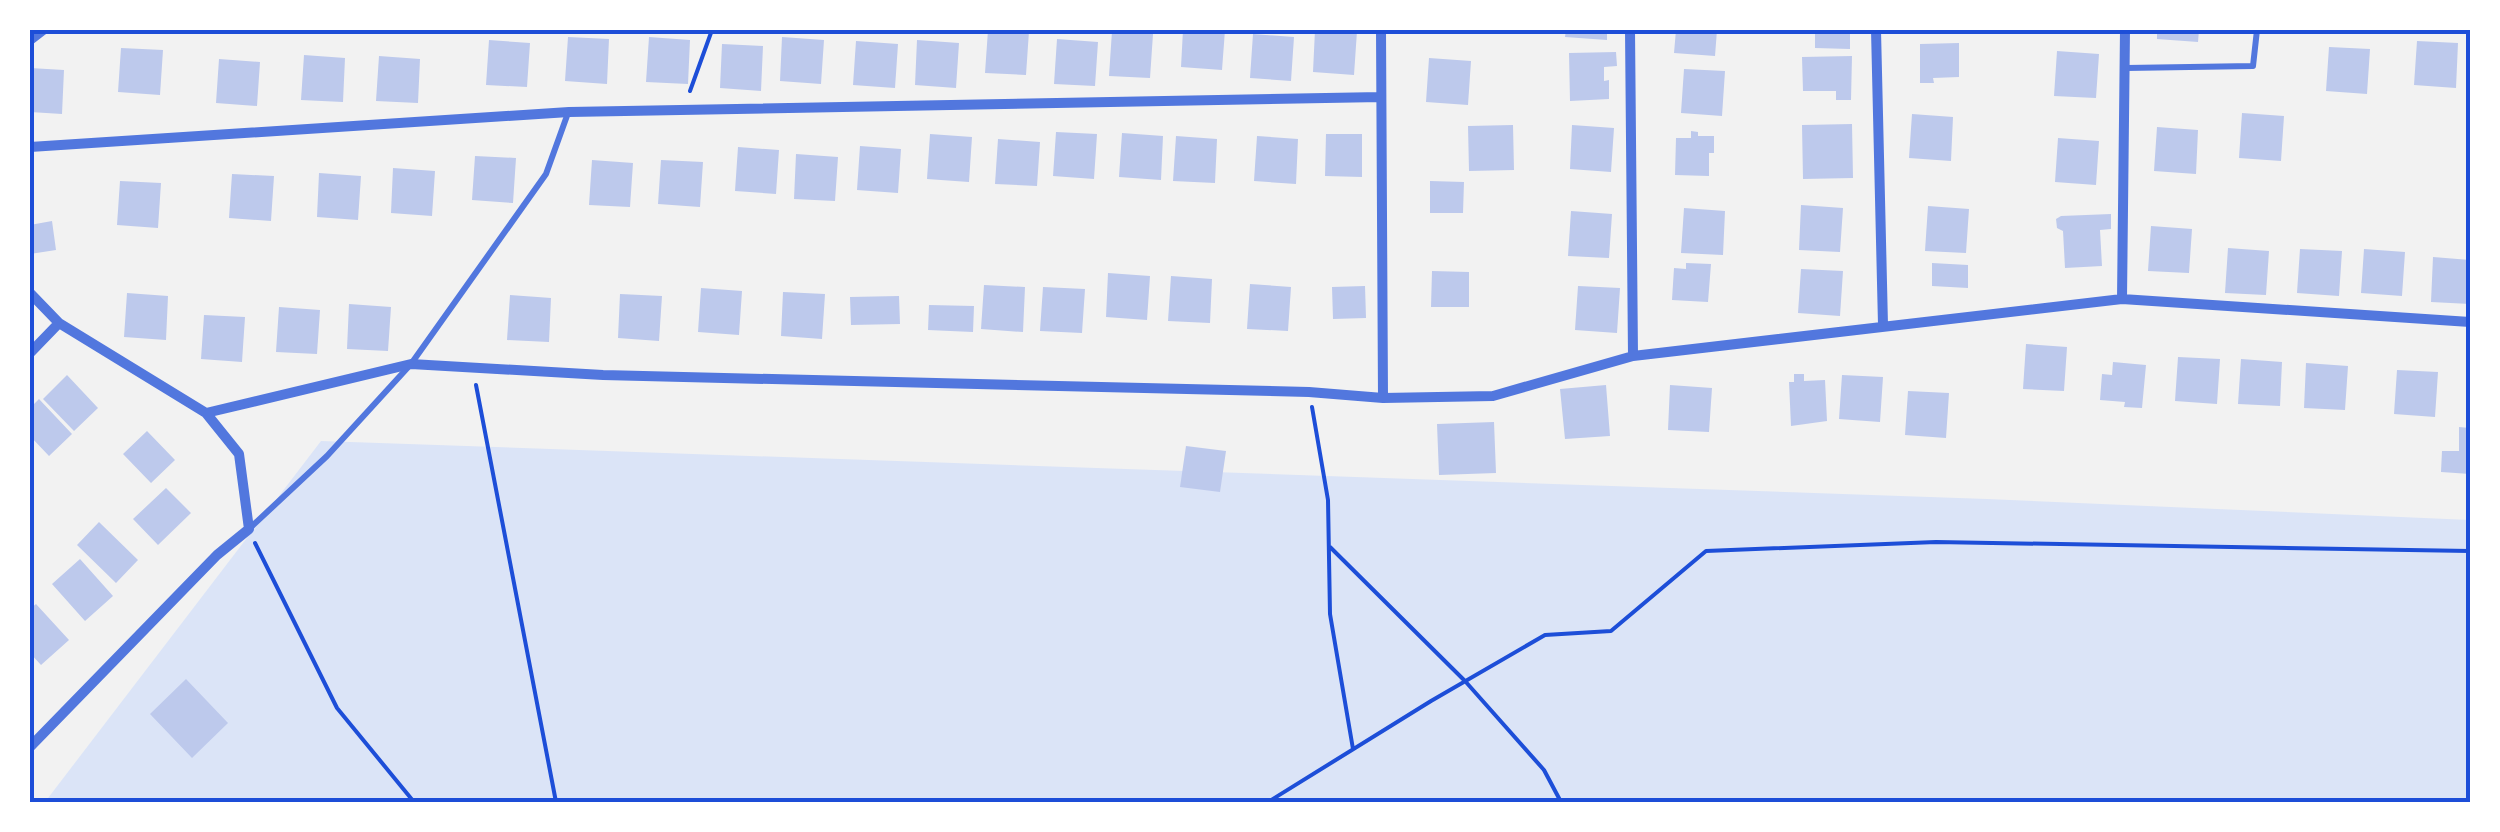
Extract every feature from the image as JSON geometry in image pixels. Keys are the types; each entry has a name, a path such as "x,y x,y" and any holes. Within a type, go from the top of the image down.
{"street":[{"path":"30,40 44,30"},
{"path":"1381,30 1383,398"},
{"path":"1630,30 1633,356"},
{"path":"1876,30 1882,325"},
{"path":"2122,298 2125,30"},
{"path":"30,148 569,112 1381,97"},
{"path":"30,293 59,322 206,414 239,454 248,529 217,555 30,748"},
{"path":"206,414 411,364 603,375 1309,392 1383,398 1493,396 1633,356 2122,298 2470,322"},
{"path":"30,353 59,322"}],"lane":[{"path":"2124,68 2253,66 2257,30"},
{"path":"248,529 327,456 411,364 546,174 569,112"}],"path":[{"path":"683,110 712,30"},
{"path":"476,366 475,392 556,802"},
{"path":"1309,392 1328,500 1330,614 1353,750"},
{"path":"248,529 336,708 414,802"},
{"path":"1268,802 1546,635 1611,631 1706,552 1936,542 2470,551"},
{"path":"1329,545 1465,681 1544,770 1561,802"}],"shaded area":[{"path":"321,441 1987,499 2470,520 2470,802 45,802"}],"building":[{"path":"988,30 1029,31 1026,75 985,73"},
{"path":"1183,30 1225,30 1222,70 1181,67"},
{"path":"1315,30 1357,31 1354,75 1313,72"},
{"path":"1566,30 1607,30 1607,40 1565,37"},
{"path":"1676,30 1717,30 1715,56 1674,53"},
{"path":"1815,30 1850,30 1850,49 1815,48"},
{"path":"2157,30 2199,30 2198,42 2157,39"},
{"path":"1112,31 1153,34 1150,78 1109,76"},
{"path":"1253,34 1294,37 1291,81 1250,78"},
{"path":"568,37 609,39 607,84 565,81"},
{"path":"649,37 690,40 688,84 646,82"},
{"path":"782,37 824,40 821,84 780,81"},
{"path":"1057,39 1098,42 1095,86 1054,84"},
{"path":"489,40 530,43 527,87 486,85"},
{"path":"917,40 959,43 956,88 915,85"},
{"path":"856,41 898,44 895,88 853,85"},
{"path":"2417,41 2458,43 2456,88 2414,85"},
{"path":"1959,43 1959,77 1920,83 1920,44"},
{"path":"722,44 763,46 761,91 720,88"},
{"path":"2329,47 2370,49 2367,94 2326,91"},
{"path":"121,48 163,50 160,95 118,92"},
{"path":"2057,51 2099,54 2096,98 2054,96"},
{"path":"1616,52 1617,66 1604,67 1609,99 1570,101 1569,53"},
{"path":"304,55 345,58 343,102 301,100"},
{"path":"379,56 420,59 418,103 376,101"},
{"path":"1852,56 1851,100 1836,100 1836,91 1803,91 1802,57"},
{"path":"1429,58 1471,61 1468,105 1426,102"},
{"path":"219,59 260,62 257,106 216,103"},
{"path":"30,68 64,70 62,114 30,112"},
{"path":"1684,69 1725,71 1722,116 1681,113"},
{"path":"2242,113 2284,116 2281,161 2239,158"},
{"path":"1912,114 1953,117 1951,161 1909,158"},
{"path":"1852,124 1853,178 1803,179 1802,125"},
{"path":"1513,125 1514,170 1469,171 1468,126"},
{"path":"1572,125 1614,128 1611,172 1570,169"},
{"path":"2157,127 2198,130 2196,174 2154,171"},
{"path":"1691,131 1698,132 1698,136 1714,136 1709,176 1675,175 1676,138 1691,138"},
{"path":"1056,132 1097,134 1094,179 1053,176"},
{"path":"1122,133 1163,136 1161,180 1119,177"},
{"path":"930,134 972,137 969,182 927,179"},
{"path":"1326,134 1362,134 1362,177 1325,176"},
{"path":"1176,136 1217,139 1215,183 1173,181"},
{"path":"1257,136 1298,139 1296,184 1254,181"},
{"path":"2058,138 2099,141 2096,185 2055,182"},
{"path":"998,139 1040,142 1037,186 995,184"},
{"path":"860,146 901,149 898,193 857,190"},
{"path":"738,147 779,150 776,194 735,191"},
{"path":"796,154 838,157 835,201 794,199"},
{"path":"475,156 516,158 513,203 472,200"},
{"path":"592,160 633,163 630,207 589,205"},
{"path":"661,160 703,162 700,207 658,204"},
{"path":"393,168 435,171 432,216 391,213"},
{"path":"319,173 361,176 358,220 317,217"},
{"path":"232,174 274,176 271,221 229,218"},
{"path":"120,181 161,183 158,228 117,225"},
{"path":"1430,181 1464,182 1463,213 1430,213"},
{"path":"1801,205 1843,208 1840,252 1799,250"},
{"path":"1928,206 1969,209 1966,253 1925,251"},
{"path":"1684,208 1725,211 1723,255 1681,253"},
{"path":"1571,211 1612,214 1609,258 1568,256"},
{"path":"2111,214 2111,229 2100,230 2102,266 2065,268 2063,231 2057,228 2056,219"},
{"path":"52,221 56,250 30,254 30,225"},
{"path":"2151,226 2192,229 2189,273 2148,271"},
{"path":"2228,248 2269,251 2266,295 2225,293"},
{"path":"2300,249 2342,251 2339,296 2297,293"},
{"path":"2364,249 2405,252 2402,296 2361,293"},
{"path":"2433,257 2470,260 2470,304 2431,302"},
{"path":"1686,263 1711,264 1708,302 1672,300 1674,268 1686,269"},
{"path":"1932,263 1968,265 1968,288 1932,286"},
{"path":"1801,269 1843,271 1840,316 1798,313"},
{"path":"1432,271 1469,272 1469,307 1431,307"},
{"path":"1108,273 1150,276 1147,320 1106,317"},
{"path":"1171,276 1212,279 1210,323 1168,321"},
{"path":"1250,284 1291,287 1288,331 1247,329"},
{"path":"984,285 1025,287 1023,332 981,329"},
{"path":"1365,286 1366,318 1333,319 1332,287"},
{"path":"1578,286 1620,288 1617,333 1575,330"},
{"path":"1043,287 1085,289 1082,333 1040,331"},
{"path":"701,288 742,291 739,335 698,332"},
{"path":"783,292 825,294 822,339 781,336"},
{"path":"127,293 168,296 166,340 124,337"},
{"path":"620,294 662,296 659,341 618,338"},
{"path":"510,295 551,298 549,342 507,340"},
{"path":"899,296 900,324 851,325 850,297"},
{"path":"349,304 391,307 388,351 347,349"},
{"path":"929,305 974,306 973,332 928,330"},
{"path":"279,307 320,310 317,354 276,352"},
{"path":"204,315 245,317 242,362 201,359"},
{"path":"2026,344 2067,347 2064,391 2023,389"},
{"path":"2178,357 2220,359 2217,404 2175,401"},
{"path":"2241,359 2282,362 2280,406 2238,404"},
{"path":"2113,362 2146,365 2142,408 2100,400 2102,374 2112,375"},
{"path":"2306,363 2348,366 2345,410 2304,408"},
{"path":"2397,370 2438,372 2435,417 2394,414"},
{"path":"1794,374 1804,374 1804,381 1825,380 1827,421 1791,426 1789,382 1794,382"},
{"path":"67,375 98,408 74,431 43,399"},
{"path":"1842,375 1883,377 1880,422 1839,419"},
{"path":"1606,385 1610,436 1565,439 1560,389"},
{"path":"1670,385 1712,388 1709,432 1668,430"},
{"path":"1908,391 1949,393 1946,438 1905,435"},
{"path":"39,399 72,434 49,456 30,436 30,408"},
{"path":"1494,422 1496,473 1439,475 1437,424"},
{"path":"2459,427 2470,428 2470,474 2441,472 2442,451 2459,451"},
{"path":"147,431 175,460 151,483 123,454"},
{"path":"1186,446 1226,451 1220,492 1180,487"},
{"path":"166,488 191,513 158,545 133,519"},
{"path":"99,522 138,560 116,583 77,545"},
{"path":"80,559 113,596 85,621 52,584"},
{"path":"36,604 69,640 41,665 30,653 30,609"},
{"path":"186,679 228,723 192,758 150,714"}]}
